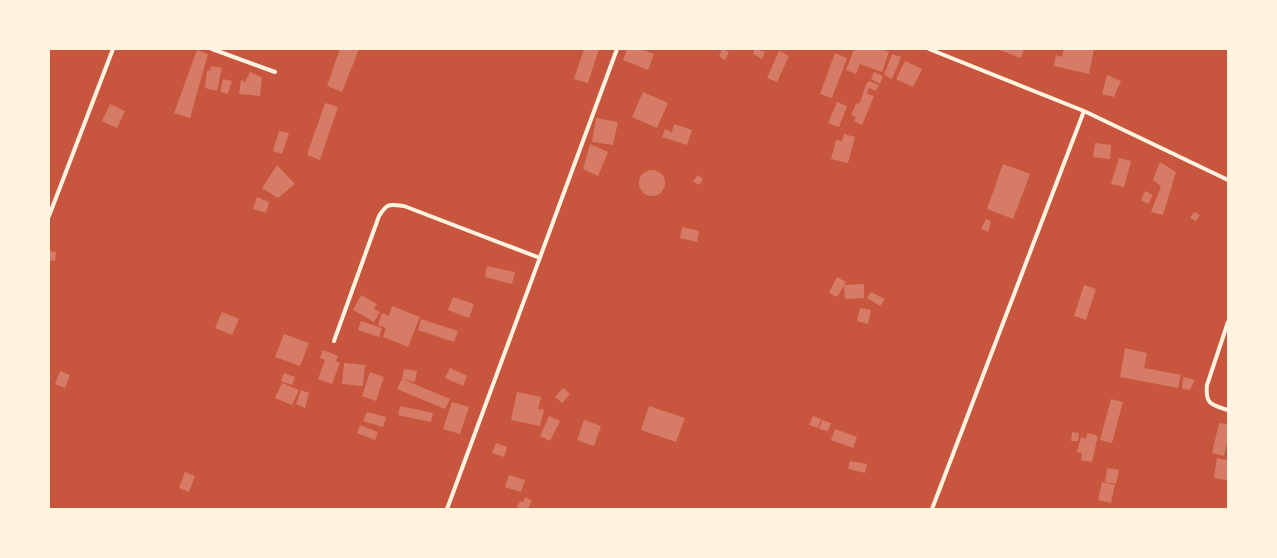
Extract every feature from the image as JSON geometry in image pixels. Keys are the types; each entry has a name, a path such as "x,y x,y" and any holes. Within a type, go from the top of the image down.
{"street":[{"path":"49,216 113,49"},
{"path":"212,49 275,72"},
{"path":"447,509 617,49"},
{"path":"929,49 1084,111 1228,180"},
{"path":"932,509 1084,111"},
{"path":"334,341 379,216 384,208 390,204 404,206 540,258"},
{"path":"1228,322 1206,385 1207,399 1211,404 1228,410"}],"building":[{"path":"340,49 359,49 342,92 327,86"},
{"path":"584,49 599,49 588,83 574,79"},
{"path":"627,49 640,49 654,54 648,70 623,60"},
{"path":"722,49 729,52 725,60 719,56"},
{"path":"755,49 765,52 762,59 753,54"},
{"path":"854,49 880,49 889,52 882,72 860,64 856,74 846,70"},
{"path":"997,49 1024,49 1021,58"},
{"path":"1064,49 1094,49 1089,74 1054,66 1056,55 1062,57"},
{"path":"197,50 208,54 190,118 174,113"},
{"path":"779,51 789,56 777,82 767,78"},
{"path":"835,53 847,58 832,98 820,94"},
{"path":"892,54 901,57 892,79 884,75"},
{"path":"905,61 922,69 913,87 896,79"},
{"path":"211,66 222,68 217,91 205,88 207,71 210,70"},
{"path":"250,72 262,77 260,96 239,94 241,80 245,82"},
{"path":"874,72 883,76 880,84 871,79"},
{"path":"1107,75 1121,81 1114,97 1102,94"},
{"path":"223,79 232,81 228,94 220,92"},
{"path":"869,81 879,85 876,91 869,88 867,94 874,96 862,125 854,121 856,117 851,115 856,104 860,103 866,84"},
{"path":"643,92 668,103 657,128 632,117"},
{"path":"837,102 847,106 839,127 828,123"},
{"path":"325,103 338,107 320,160 307,155"},
{"path":"110,104 125,111 117,128 102,121"},
{"path":"596,118 618,122 613,145 592,142"},
{"path":"674,124 692,130 687,145 662,137 665,129 672,132"},
{"path":"279,131 289,133 282,154 273,151"},
{"path":"844,134 855,137 848,163 831,159 836,140 842,141"},
{"path":"1095,143 1111,145 1110,159 1093,157"},
{"path":"590,144 608,152 598,176 583,169"},
{"path":"1119,158 1131,161 1124,187 1111,184"},
{"path":"1160,162 1176,172 1163,215 1151,212 1161,186 1153,180"},
{"path":"1003,164 1030,174 1013,219 987,209"},
{"path":"277,165 295,184 278,198 262,188"},
{"path":"652,170 661,174 665,183 661,192 652,196 643,192 639,183 643,174"},
{"path":"698,175 703,179 699,185 693,181"},
{"path":"1145,191 1153,195 1148,204 1141,200"},
{"path":"257,197 269,202 266,213 253,209"},
{"path":"1194,212 1200,215 1196,221 1190,218"},
{"path":"986,219 991,221 988,232 981,229"},
{"path":"682,227 699,231 697,242 680,238"},
{"path":"49,251 56,252 55,261 49,260"},
{"path":"487,266 515,272 512,284 485,277"},
{"path":"837,277 846,282 837,297 829,293"},
{"path":"864,284 864,298 845,299 844,285"},
{"path":"1084,285 1096,289 1086,320 1074,316"},
{"path":"871,292 885,299 880,306 867,298"},
{"path":"361,295 377,304 374,309 380,312 374,322 353,310"},
{"path":"453,297 474,304 469,318 448,310"},
{"path":"392,306 420,317 408,347 383,337 386,328 378,325 382,313 389,316"},
{"path":"860,308 871,310 868,324 857,321"},
{"path":"222,312 239,319 232,335 215,328"},
{"path":"421,319 458,331 454,342 418,330"},
{"path":"361,321 382,328 379,337 358,330"},
{"path":"284,334 309,343 300,366 275,357"},
{"path":"1125,348 1147,353 1144,368 1181,375 1178,388 1120,377"},
{"path":"323,350 338,356 336,361 340,363 332,384 318,379 325,360 320,358"},
{"path":"344,363 365,365 363,386 342,384"},
{"path":"450,368 467,376 463,386 445,378"},
{"path":"404,369 417,371 415,382 402,379"},
{"path":"60,371 70,375 65,388 55,384"},
{"path":"370,372 384,377 376,401 362,396"},
{"path":"284,373 295,377 292,385 281,381"},
{"path":"1183,377 1195,380 1190,390 1182,389"},
{"path":"402,379 450,399 445,409 397,389"},
{"path":"282,383 299,390 292,405 275,398"},
{"path":"563,388 570,394 562,403 555,397"},
{"path":"301,390 309,393 305,408 296,404"},
{"path":"517,392 541,397 538,409 544,410 540,426 511,420"},
{"path":"1111,399 1123,402 1112,443 1100,440"},
{"path":"452,402 469,407 460,434 443,429"},
{"path":"400,406 433,413 431,422 398,415"},
{"path":"649,406 685,418 676,442 641,430"},
{"path":"367,412 386,417 383,427 363,421"},
{"path":"549,416 560,421 550,441 540,436"},
{"path":"813,416 821,419 818,428 809,425"},
{"path":"584,420 601,426 594,446 577,440"},
{"path":"822,420 831,423 828,431 819,429"},
{"path":"1219,423 1228,424 1228,440 1224,456 1212,453"},
{"path":"360,425 378,432 375,440 357,433"},
{"path":"835,429 857,437 853,448 831,440"},
{"path":"1072,432 1079,433 1078,441 1071,441"},
{"path":"1087,433 1098,436 1092,462 1081,460 1082,453 1077,452 1081,437 1086,439"},
{"path":"496,443 507,447 504,457 492,453"},
{"path":"1217,458 1228,460 1227,480 1214,478"},
{"path":"850,461 867,464 865,473 848,469"},
{"path":"1107,468 1119,470 1116,484 1105,482"},
{"path":"185,472 195,476 189,492 179,488"},
{"path":"509,475 525,480 521,492 505,487"},
{"path":"1102,482 1115,485 1111,503 1098,500"},
{"path":"525,497 532,501 528,509 517,507 520,501 523,502"}]}
